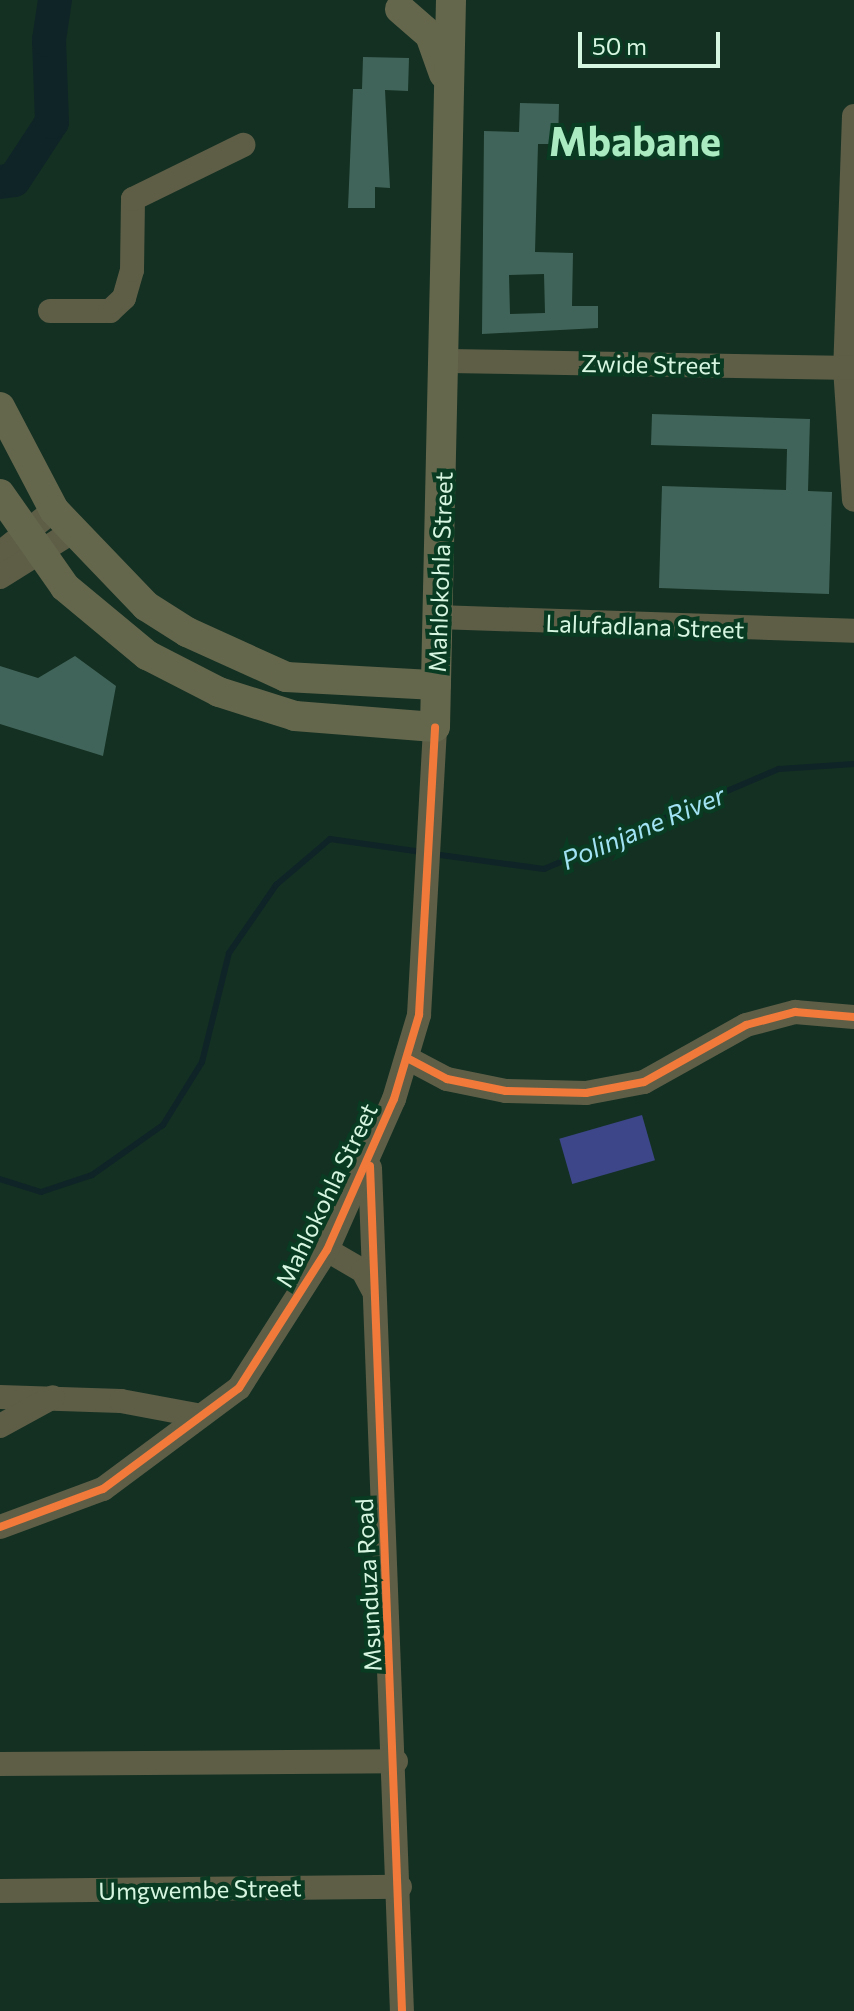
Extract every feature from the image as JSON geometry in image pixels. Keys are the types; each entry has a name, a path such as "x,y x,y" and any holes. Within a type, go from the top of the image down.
{"main road":[{"path":"394,4 429,12 450,0"},
{"name":"Mahlokohla Street","path":"435,727 449,361 450,0"},
{"name":"Mahlokohla Street","path":"394,4 434,42 450,104"},
{"path":"0,407 63,521 146,606 239,659 286,677 436,685"},
{"path":"0,494 32,544 94,615 147,655 219,692 295,716 435,727"}],"street":[{"path":"854,116 850,368 854,500"},
{"path":"50,311 110,311 124,298 132,270 133,199 243,145"},
{"name":"Zwide Street","path":"449,361 850,368"},
{"path":"0,577 32,544 63,521"},
{"path":"0,553 32,544"},
{"name":"Lalufadlana Street","path":"437,617 854,631"},
{"name":"Mahlokohla Street","path":"0,1527 103,1489 239,1388 327,1250 370,1158 409,1059 431,878 435,727"},
{"path":"409,1059 462,1082 586,1093 644,1082 746,1025 795,1012 854,1017"},
{"name":"Msunduza Road","path":"370,1158 396,1761 402,2011"},
{"path":"327,1250 363,1271 375,1292"},
{"path":"0,1397 53,1397 201,1416"},
{"path":"0,1426 53,1397"},
{"path":"0,1764 396,1761"},
{"name":"Umgwembe Street","path":"0,1891 400,1887"}],"shaded area":[{"path":"642,1115 655,1160 572,1184 559,1139"}],"building":[{"path":"363,57 409,58 408,91 385,90 390,188 375,187 375,208 348,208 353,89 362,89"},
{"path":"520,103 559,104 558,144 538,144 535,252 573,253 572,306 598,306 598,328 482,334 484,131 519,132","holes":["544,274 545,313 510,314 509,275"]},
{"path":"652,414 810,419 808,491 832,492 829,594 659,588 662,486 786,490 787,449 651,445"},
{"path":"75,656 116,686 103,756 0,724 0,666 38,678"}],"waterway":[{"path":"0,182 14,180 52,122 49,40 55,0"},
{"name":"Polinjane River","path":"433,854 544,869 779,769 854,764"},
{"name":"Polinjane River","path":"0,1179 41,1192 92,1175 163,1125 202,1062 229,953 276,885 330,839 422,852"}],"cycle path":[{"path":"0,1527 103,1489 239,1388 327,1250 394,1099 419,1015 435,727"},
{"path":"409,1059 447,1079 506,1091 586,1093 644,1082 746,1025 795,1012 854,1017"},
{"path":"370,1166 402,2011"}],"district":[{"name":"Mbabane","path":"635,140"}]}
